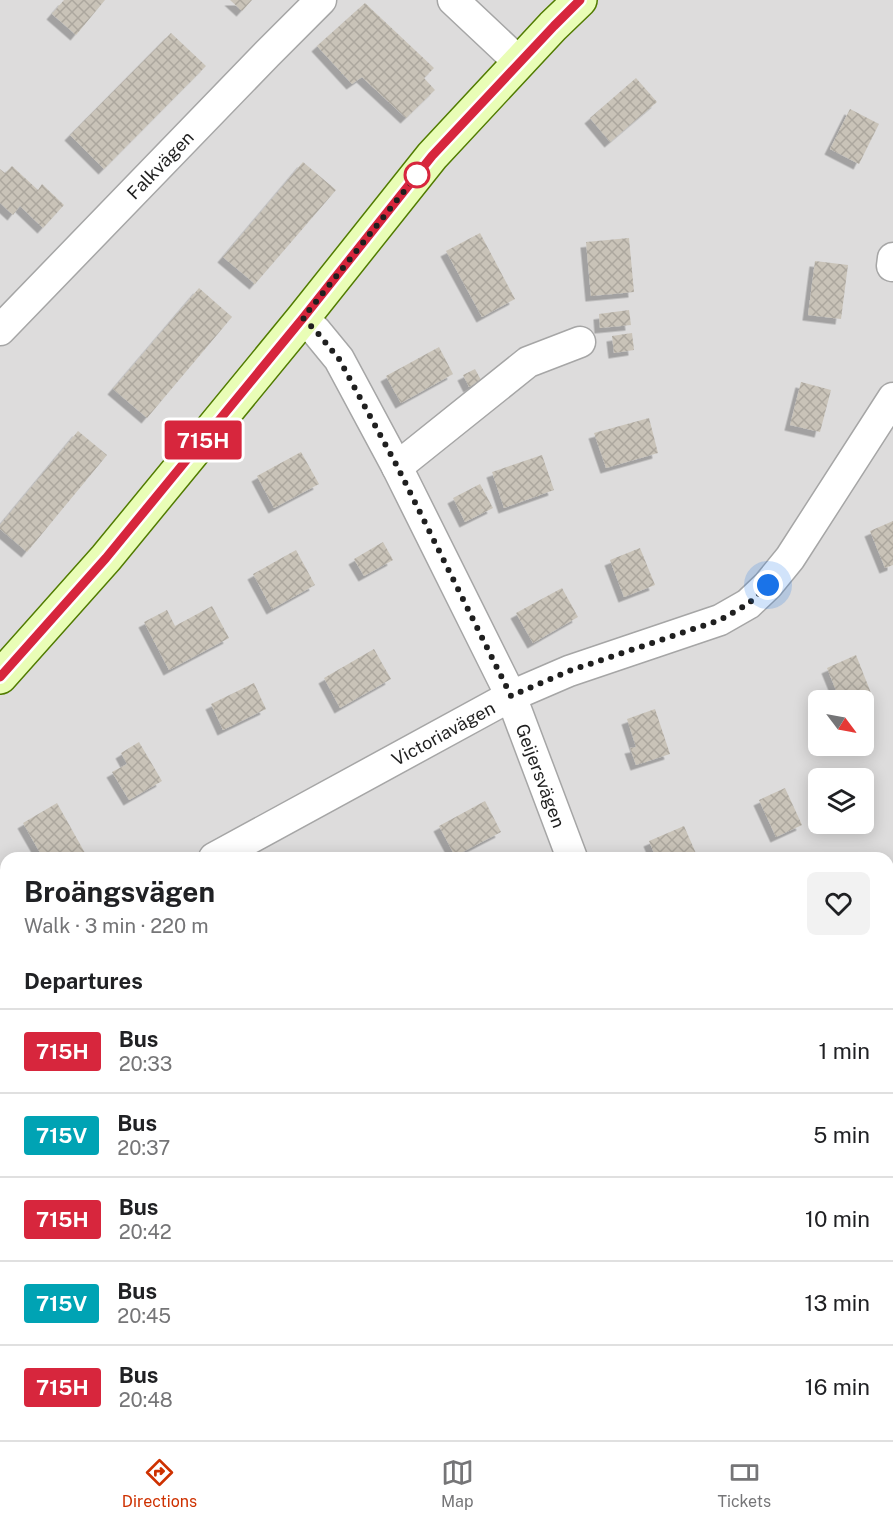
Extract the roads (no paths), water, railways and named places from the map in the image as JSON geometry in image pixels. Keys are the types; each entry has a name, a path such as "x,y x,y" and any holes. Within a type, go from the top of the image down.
{"street":[{"name":"Falkvägen","path":"1,327 321,0"},
{"path":"453,0 520,63"},
{"path":"0,677 106,558 303,318 432,156 580,0"},
{"name":"Geijersvägen","path":"303,318 339,359 397,466 511,696 570,852"},
{"path":"397,466 528,362 580,342"},
{"name":"Victoriavägen","path":"225,852 511,696 569,671 720,620 748,604 768,585 790,558 893,398"}]}
